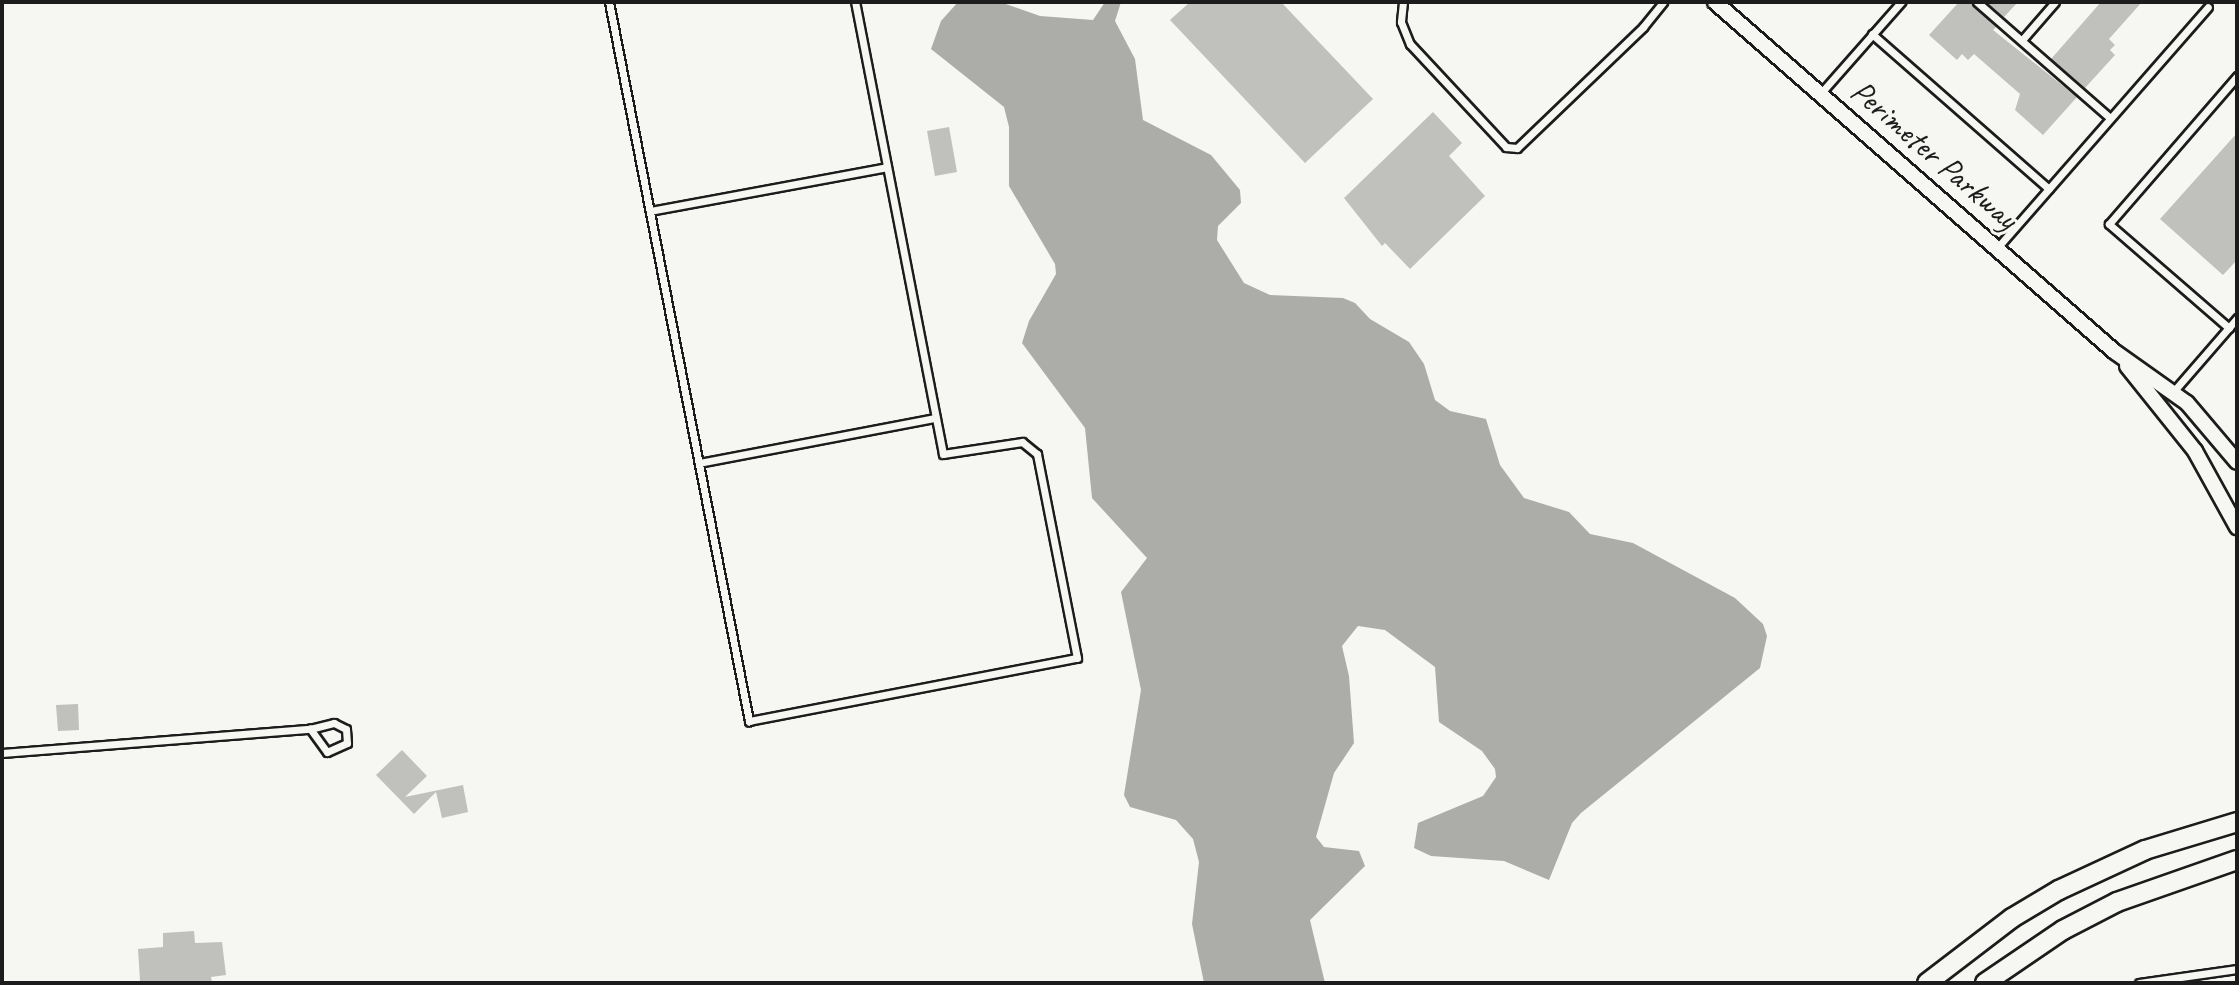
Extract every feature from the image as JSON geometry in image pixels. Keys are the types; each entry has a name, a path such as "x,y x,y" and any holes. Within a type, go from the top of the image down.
{"street":[{"name":"Perimeter Parkway","path":"1714,2 2115,352 2187,403 2237,462"},
{"name":"Perimeter Parkway","path":"2115,352 2195,451 2237,527"},
{"path":"1927,983 2012,918 2059,890 2145,849 2237,822"},
{"path":"1985,983 2063,930 2117,902 2237,859"}],"lane":[{"path":"609,2 749,722 1077,657 1037,454 1022,442 943,454 855,2"},
{"path":"1403,2 1401,22 1410,44 1506,146 1517,148 1643,27 1663,2"},
{"path":"1820,94 1901,2"},
{"path":"1977,2 2110,118"},
{"path":"2022,40 2055,2"},
{"path":"1997,248 2208,6"},
{"path":"1872,34 2049,189"},
{"path":"2229,328 2109,224 2237,76"},
{"path":"650,211 887,166"},
{"path":"2172,392 2237,318"},
{"path":"699,463 936,418"},
{"path":"2,753 310,729 340,724 349,735 347,743 327,752 310,729"},
{"path":"2139,983 2237,968"}],"shaded area":[{"path":"958,2 1000,2 1040,16 1093,20 1105,2 1121,2 1115,21 1135,59 1143,120 1211,155 1240,190 1241,203 1218,226 1217,240 1244,283 1270,295 1343,298 1355,303 1370,319 1409,342 1424,364 1435,400 1450,411 1486,419 1500,465 1524,498 1569,512 1590,534 1633,543 1735,598 1763,624 1767,636 1760,668 1581,813 1572,823 1549,880 1504,861 1431,856 1414,848 1418,823 1483,796 1496,777 1495,769 1482,751 1439,722 1435,667 1385,630 1358,626 1342,646 1349,676 1354,743 1334,773 1316,837 1324,847 1359,851 1365,866 1310,920 1325,983 1204,983 1192,924 1199,862 1193,839 1176,820 1130,807 1124,795 1141,690 1121,592 1147,558 1092,498 1085,428 1022,343 1029,321 1056,274 1055,264 1009,186 1009,127 1004,107 931,49 941,21"}],"building":[{"path":"1190,2 1281,2 1373,99 1305,163 1170,20"},
{"path":"1959,2 1971,2 1996,27 1993,30 2077,97 2043,135 2015,110 2020,94 1974,54 1968,60 1962,54 1957,60 1929,35"},
{"path":"1986,2 2018,2 2004,17"},
{"path":"2101,2 2142,2 2109,39 2115,45 2110,50 2115,55 2085,88 2051,59"},
{"path":"1433,112 1462,143 1449,156 1485,196 1410,269 1385,243 1382,246 1344,198"},
{"path":"949,127 957,172 935,176 927,131"},
{"path":"2237,133 2237,260 2223,275 2160,219"},
{"path":"78,704 79,730 58,731 56,705"},
{"path":"402,750 427,776 405,797 463,785 468,812 442,818 436,792 414,814 376,775"},
{"path":"194,931 195,943 222,942 226,975 211,977 212,983 140,981 138,949 163,947 163,933"}]}
